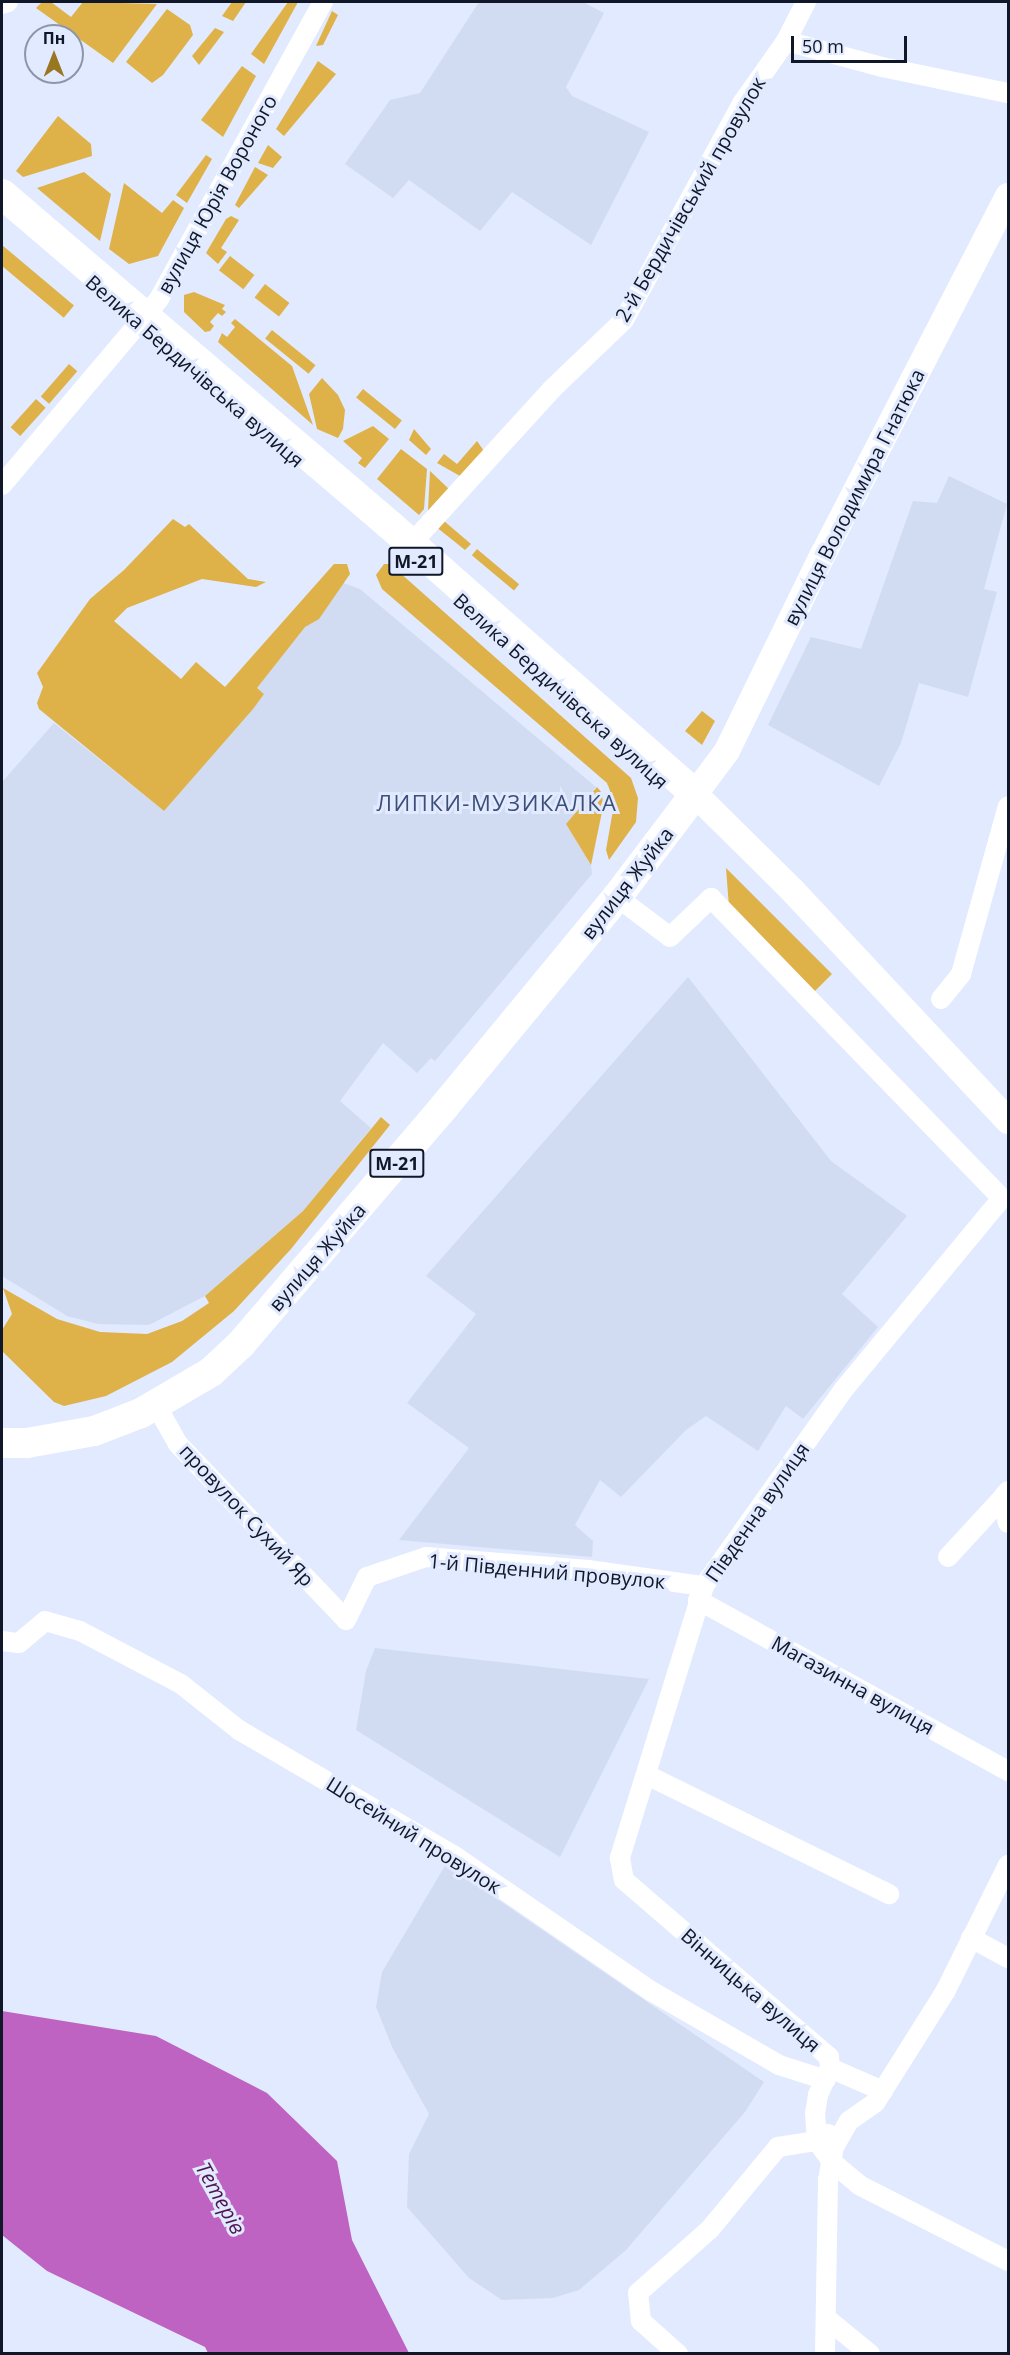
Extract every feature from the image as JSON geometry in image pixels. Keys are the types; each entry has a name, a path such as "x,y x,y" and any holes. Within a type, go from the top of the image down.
{"highway":[{"name":"Велика Бердичівська вулиця","path":"2,194 361,513 692,799"},
{"name":"Велика Бердичівська вулиця","path":"2,206 143,320 411,544 692,799"},
{"name":"вулиця Жуйка","path":"2,1443 27,1443 94,1431 156,1405 211,1372 241,1344 343,1228 617,897 692,799"}],"main road":[{"name":"вулиця Володимира Гнатюка","path":"692,799 727,751 823,554 1008,196"},
{"name":"Велика Бердичівська вулиця","path":"692,799 793,891 1008,1121"},
{"name":"Велика Бердичівська вулиця","path":"692,799 1008,1137"}],"street":[{"name":"вулиця Юрія Вороного","path":"2,485 143,320 323,2"},
{"name":"2-й Бердичівський провулок","path":"411,544 551,390 624,320 743,102 786,41 806,2"},
{"path":"786,41 882,67 1008,93"},
{"path":"941,999 961,974 1008,806"},
{"name":"Південна вулиця","path":"617,897 670,937 711,898 1002,1198 844,1389 701,1593 620,1858 624,1880"},
{"name":"провулок Сухий Яр","path":"156,1405 178,1444 346,1620"},
{"path":"1006,1494 1008,1523"},
{"path":"948,1557 1006,1494"},
{"name":"1-й Південний провулок","path":"346,1620 367,1577 426,1557 588,1570 701,1593"},
{"name":"Магазинна вулиця","path":"701,1593 1008,1771"},
{"name":"Шосейний провулок","path":"2,1641 19,1643 45,1621 80,1631 181,1684 239,1730 456,1857 651,1991 779,2065 828,2074"},
{"path":"647,1775 889,1894"},
{"path":"678,2354 641,2321 638,2292 710,2229 778,2146 817,2141 875,2103 945,1992 1008,1865"},
{"name":"Вінницька вулиця","path":"624,1880 829,2057 828,2074 816,2104 817,2141"},
{"path":"971,1938 1008,1958"},
{"path":"828,2074 883,2091"},
{"path":"825,2354 832,2163 834,2146 849,2121"},
{"path":"817,2141 832,2163 859,2185 1008,2261"},
{"path":"826,2318 870,2354"}],"shaded area":[{"path":"42,2 51,2 71,17 83,2 157,4 113,63 84,42 84,24 58,24 36,8"},
{"path":"232,2 246,2 233,21 222,16"},
{"path":"288,2 298,2 264,64 251,54"},
{"path":"479,2 583,2 604,13 566,87 572,96 649,132 591,245 512,192 480,231 409,180 393,198 345,164 390,100 420,93"},
{"path":"167,9 190,25 193,35 163,75 152,83 126,62"},
{"path":"332,11 338,15 323,45 316,46"},
{"path":"215,28 224,32 199,65 192,56"},
{"path":"318,61 336,74 284,136 276,129"},
{"path":"242,66 256,76 223,137 201,120"},
{"path":"58,116 91,144 92,156 23,177 16,171"},
{"path":"268,145 282,157 273,168 258,163"},
{"path":"206,155 212,159 187,203 176,195"},
{"path":"255,167 268,175 239,208 235,205"},
{"path":"84,172 111,194 100,241 37,188"},
{"path":"124,183 162,213 173,200 184,208 158,256 129,264 109,249"},
{"path":"231,216 239,220 221,248 227,252 218,264 206,253 226,219"},
{"path":"2,245 74,305 64,318 2,266"},
{"path":"230,256 254,275 243,289 219,270"},
{"path":"265,284 289,303 279,316 255,297"},
{"path":"194,292 225,305 222,309 226,312 222,316 218,313 210,322 214,326 210,331 205,332 184,312 184,295"},
{"path":"235,319 292,366 313,425 218,342 222,333 227,337 235,327 231,323"},
{"path":"272,330 316,365 309,374 265,339"},
{"path":"69,364 77,371 49,404 41,396"},
{"path":"322,378 338,395 345,410 343,429 338,438 317,429 309,394"},
{"path":"363,389 402,420 395,429 356,398"},
{"path":"36,399 46,408 20,436 11,427"},
{"path":"373,426 389,439 365,468 358,463 362,458 343,441"},
{"path":"414,429 431,449 426,455 409,440"},
{"path":"477,441 484,451 460,476 437,463 444,454 457,464"},
{"path":"401,449 427,469 424,509 419,515 377,479"},
{"path":"430,471 450,490 429,513 428,511"},
{"path":"949,476 1007,504 984,589 997,592 968,697 919,683 901,743 879,786 768,725 811,637 861,649 913,501 937,503"},
{"path":"173,519 185,527 189,524 248,579 266,582 256,587 202,579 127,608 114,621 181,679 196,662 225,687 334,564 347,564 350,574 319,619 305,627 257,688 264,694 253,709 164,811 39,709 37,703 43,687 37,673 90,599 124,570"},
{"path":"444,521 471,544 465,550 435,526"},
{"path":"477,549 519,584 514,590 472,555"},
{"path":"384,564 390,564 631,778 638,798 636,822 609,860 606,850 614,804 607,783 382,589 376,575"},
{"path":"338,581 360,589 596,787 566,824 591,865 592,874 435,1061 431,1058 417,1073 383,1043 340,1101 371,1128 303,1211 205,1296 149,1325 98,1324 67,1316 2,1276 2,782 54,723 164,811 264,694 257,688"},
{"path":"702,711 715,721 702,745 685,731"},
{"path":"597,787 602,793 603,807 591,865 566,824"},
{"path":"726,868 832,974 811,995 729,907"},
{"path":"688,977 831,1161 907,1216 842,1294 878,1327 803,1419 786,1406 758,1451 706,1416 686,1430 621,1497 600,1480 575,1525 593,1541 592,1557 399,1540 469,1448 407,1403 476,1314 426,1276"},
{"path":"381,1117 390,1125 291,1249 234,1311 172,1362 106,1396 64,1406 54,1402 2,1351 2,1330 12,1314 3,1288 57,1319 100,1332 147,1334 182,1321 209,1303 205,1296 303,1211"},
{"path":"375,1648 649,1679 560,1857 356,1730 366,1671"},
{"path":"446,1864 764,2082 745,2112 626,2250 579,2290 553,2298 502,2300 469,2278 407,2207 409,2154 429,2114 393,2049 376,2007 382,1972"}],"water":[{"name":"Тетерів","path":"2,2011 156,2036 267,2093 337,2161 352,2240 409,2353 208,2353 205,2347 47,2271 2,2235"}],"district":[{"name":"ЛИПКИ-МУЗИКАЛКА","path":"497,803"}]}
